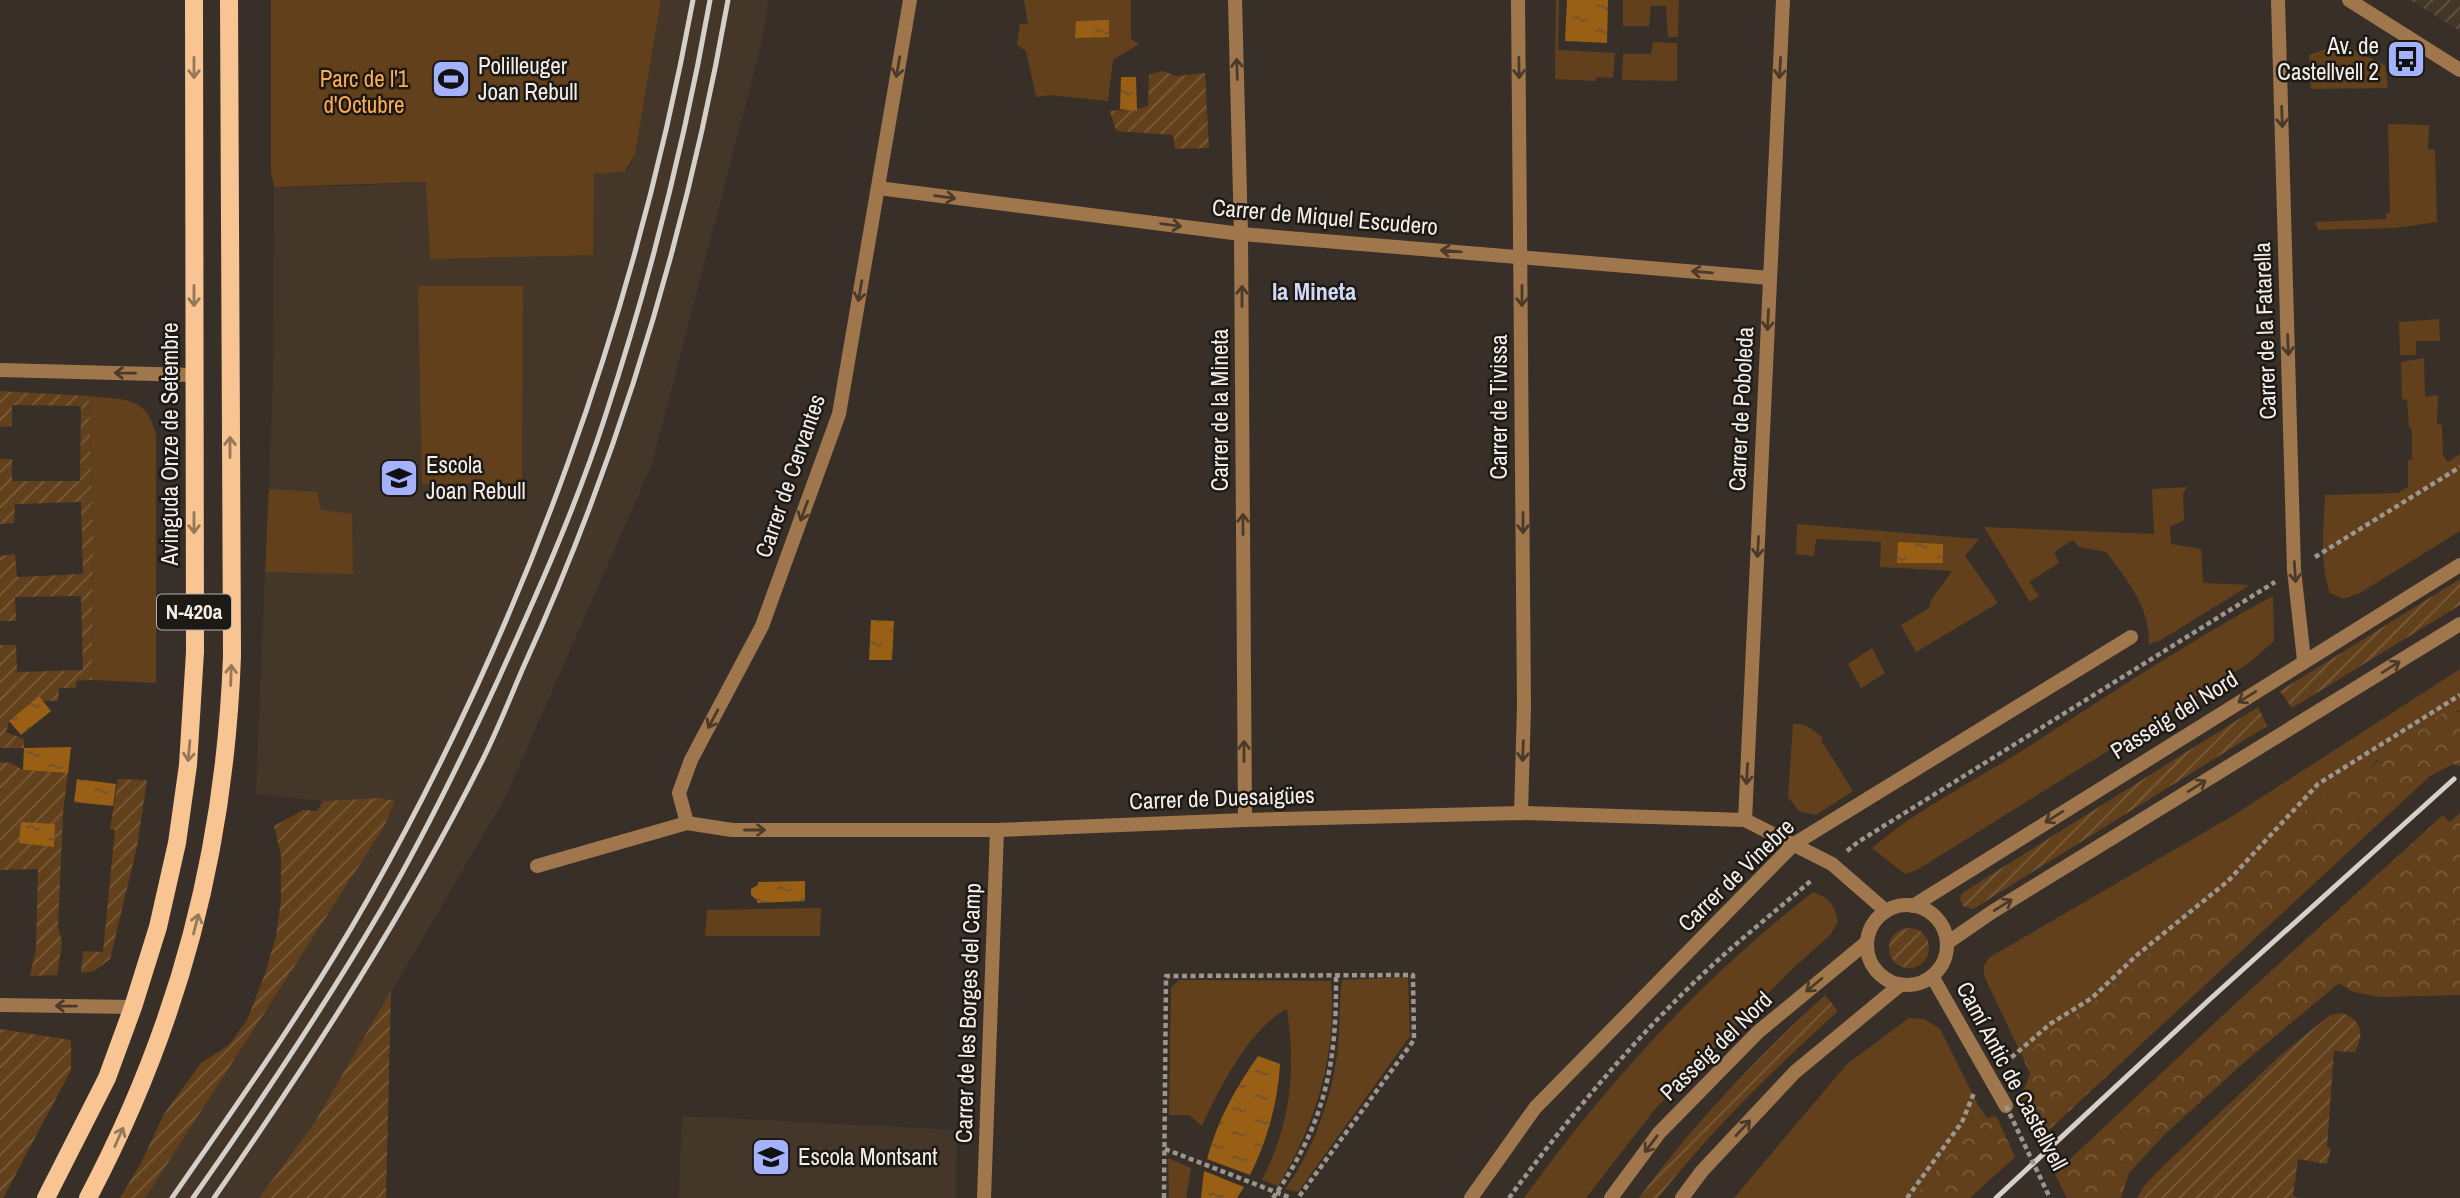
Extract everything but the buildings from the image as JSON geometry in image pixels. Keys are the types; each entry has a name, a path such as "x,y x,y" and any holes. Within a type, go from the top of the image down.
{"main road":[{"name":"Avinguda Onze de Setembre","path":"46,1198 107,1078 132,1007 160,915 177,843 188,765 195,652 194,0"},
{"name":"N-420a","path":"88,1198 146,1078 191,944 218,821 226,755 232,656 229,0"}],"street":[{"name":"Carrer de Cervantes","path":"687,823 679,793 687,771 762,626 839,414 910,0"},
{"name":"Carrer de la Mineta","path":"1235,0 1241,234 1245,820"},
{"name":"Carrer de Tivissa","path":"1518,0 1524,706 1521,813"},
{"name":"Carrer de Poboleda","path":"1745,820 1783,0"},
{"name":"Carrer de la Fatarella","path":"2278,0 2294,570 2304,660"},
{"path":"2349,0 2460,70"},
{"name":"Carrer de Miquel Escudero","path":"878,188 1241,234 1770,278"},
{"path":"0,370 193,375"},
{"name":"Passeig del Nord","path":"1913,906 2460,565"},
{"path":"1947,943 1992,912 2460,624"},
{"name":"Carrer de Vinebre","path":"1471,1198 1535,1108 1794,844 2131,637"},
{"name":"Carrer de Duesaigües","path":"537,866 687,823 732,830 997,830 1521,813 1745,820 1832,864 1886,911"},
{"name":"Carrer de les Borges del Camp","path":"984,1198 997,830"},
{"path":"1904,905 1933,915 1945,932 1947,943 1945,956 1932,976 1917,984 1900,985 1891,982 1875,970 1867,952 1870,930 1877,919 1886,911 1904,905"},
{"name":"Passeig del Nord","path":"1611,1198 1659,1133 1749,1041 1867,942"},
{"name":"Camí Antic de Castellvell","path":"1932,976 2006,1106"},
{"path":"1682,1198 1702,1171 1795,1072 1900,985"},
{"path":"0,1005 132,1007"}],"path":[{"path":"1509,1198 1582,1104 1704,973 1858,842 2460,467"},
{"path":"1907,1198 1962,1122 1972,1095 1989,1076 2050,1024 2092,998 2137,956 2228,881 2318,784 2460,695"},
{"path":"1275,1195 1300,1155 1327,1084 1335,1036 1336,975"},
{"path":"1164,1198 1166,976 1413,975 1414,1040 1298,1198"},
{"name":"Camí Antic de Castellvell","path":"2006,1106 2050,1198"},
{"path":"1165,1149 1275,1195 1291,1198"}],"shaded area":[{"path":"661,0 768,0 763,38 652,464 505,798 315,1122 259,1198 145,1198 384,827 395,801 380,798 323,801 256,794 273,383 274,187 353,186 624,172 635,155"},
{"path":"2410,0 2460,0 2460,31"},
{"name":"Escola Montsant","path":"682,1116 957,1130 956,1198 679,1198"}],"green space":[{"name":"Parc de l'1 d'Octubre","path":"271,0 661,0 635,155 624,172 594,174 593,255 430,259 426,182 274,187 271,172"},
{"path":"1022,0 1131,0 1131,39 1139,44 1113,60 1108,101 1050,95 1036,97 1026,51 1017,45 1020,24 1028,24"},
{"path":"1556,0 1559,0 1558,50 1615,53 1613,78 1596,77 1595,81 1555,79"},
{"path":"1623,0 1679,0 1678,37 1668,37 1666,6 1651,6 1649,26 1623,26"},
{"path":"1653,42 1677,43 1677,81 1622,80 1623,54 1651,54"},
{"path":"2344,45 2385,65 2388,88 2311,89 2309,55"},
{"path":"1162,71 1177,76 1205,73 1209,148 1175,149 1173,135 1116,131 1110,111 1148,106 1149,75"},
{"path":"2388,124 2429,125 2428,149 2435,150 2437,222 2395,228 2318,230 2315,222 2386,219 2386,214 2390,212"},
{"path":"418,286 523,286 522,483 422,484"},
{"path":"2439,319 2440,341 2416,341 2416,355 2400,355 2399,322"},
{"path":"2424,358 2425,397 2438,395 2437,424 2442,425 2443,455 2448,462 2460,454 2460,531 2360,593 2343,599 2330,593 2324,570 2325,495 2398,493 2408,487 2412,430 2409,427 2407,400 2402,399 2401,362"},
{"path":"0,391 89,396 93,530 92,680 76,681 76,688 59,688 58,701 43,701 39,696 9,721 6,732 24,739 24,748 0,748 0,645 16,645 17,672 83,670 81,596 15,597 16,621 0,621 0,556 15,554 17,577 83,574 81,502 15,504 14,523 0,524 0,459 12,459 12,481 80,481 81,406 12,405 12,426 0,427"},
{"path":"89,396 123,400 140,406 152,422 156,435 156,683 92,680 93,530"},
{"path":"2187,487 2183,494 2184,520 2170,527 2171,544 2201,549 2203,583 2250,585 2161,640 2149,644 2142,606 2130,584 2106,552 2079,547 2073,540 2054,552 2059,563 2029,582 2039,596 2030,602 1984,527 2154,534 2152,489"},
{"path":"269,489 317,492 321,510 352,514 353,574 265,572"},
{"path":"1797,524 1979,539 1965,556 1998,603 1916,652 1901,625 1929,608 1931,600 1952,571 1880,567 1881,542 1816,539 1814,556 1796,554"},
{"path":"2460,579 2460,605 2292,708 2280,691"},
{"path":"2273,596 2274,641 2249,663 1917,870 1905,874 1872,848 1926,808 2178,651"},
{"path":"1872,648 1885,673 1861,688 1848,664"},
{"path":"2460,669 2460,712 2458,710 2376,761 2368,771 2353,775 2305,811 2249,872 2095,1001 2052,1030 2023,1058 1985,978 1983,967 1990,957 2234,815"},
{"path":"2258,707 2267,726 1973,909 1963,906 1960,899 1962,893"},
{"path":"2448,710 2460,712 2460,766 2453,764 2430,776 2038,1140 2017,1097 2030,1074 2023,1058 2052,1030 2095,1001 2249,872 2305,811 2353,775 2368,771 2393,746"},
{"path":"1793,724 1809,727 1823,738 1821,740 1853,791 1816,815 1799,811 1788,797"},
{"path":"0,762 11,763 23,770 68,773 63,813 58,927 62,942 57,975 30,976 36,948 38,869 0,870"},
{"path":"118,779 147,780 137,847 110,959 94,971 81,973 83,951 103,952 115,830 110,829"},
{"path":"380,798 395,801 384,827 151,1189 145,1198 120,1198 141,1163 164,1114 201,1063 229,1045 247,1020 276,936 281,900 281,855 274,826 303,810 317,811 323,801"},
{"path":"2460,813 2460,995 2381,997 2353,992 2339,983 2248,1059 2165,1134 2129,1173 2121,1198 2067,1198 2055,1174 2066,1163 2237,1002 2443,815 2450,822"},
{"path":"1813,892 1827,899 1835,910 1838,921 1831,934 1788,973 1655,1109 1586,1198 1524,1198 1588,1114 1658,1034 1733,960"},
{"path":"821,908 820,936 705,936 707,910"},
{"path":"1909,928 1917,929 1923,934 1928,940 1928,956 1923,962 1917,967 1909,968 1901,967 1895,962 1890,956 1889,948 1890,940 1895,934 1901,929"},
{"path":"1408,977 1410,1036 1298,1192 1285,1189 1305,1158 1327,1102 1336,1064 1342,980"},
{"path":"1179,980 1331,981 1331,1036 1321,1088 1303,1138 1278,1186 1262,1180 1279,1138 1289,1097 1291,1055 1287,1009 1261,1029 1237,1060 1202,1126 1189,1115 1169,1115 1171,988"},
{"path":"391,991 386,1198 259,1198 315,1122"},
{"path":"1825,995 1838,1011 1744,1101 1699,1148 1658,1198 1639,1198 1727,1092"},
{"path":"2342,1013 2358,1024 2360,1039 2355,1052 2334,1051 2327,1147 2331,1148 2327,1164 2298,1159 2293,1196 2300,1198 2137,1198 2160,1169 2280,1056 2330,1015"},
{"path":"1909,1018 1924,1019 1940,1029 1978,1105 1949,1154 1913,1198 1734,1198 1847,1064"},
{"path":"0,1029 71,1040 71,1070 3,1198 0,1198"},
{"path":"1978,1105 1987,1118 1996,1116 2015,1157 1970,1198 1913,1198 1949,1154"},
{"path":"1168,1158 1191,1168 1186,1198 1169,1198"}],"water":[{"path":"1567,0 1608,0 1607,43 1565,41"},
{"path":"1109,20 1109,37 1075,38 1076,21"},
{"path":"1121,77 1136,77 1137,111 1120,109"},
{"path":"1898,542 1943,544 1943,563 1897,563"},
{"path":"871,620 894,621 892,660 869,660"},
{"path":"39,696 51,711 21,735 9,721"},
{"path":"71,747 68,773 23,770 24,748"},
{"path":"77,779 116,784 113,806 74,802"},
{"path":"21,822 55,824 54,847 19,843"},
{"path":"805,881 805,901 757,903 751,895 751,889 758,885 758,882"},
{"path":"1258,1056 1280,1064 1271,1121 1250,1175 1207,1159 1228,1105"},
{"path":"1204,1171 1244,1187 1237,1198 1201,1198"}],"railway":[{"path":"172,1198 273,1051 368,899 425,793 477,685 525,575 568,463 640,234 669,118 693,0"},
{"path":"193,1198 313,1020 397,882 471,738 541,583 594,451 637,314 678,158 710,0"},
{"path":"214,1198 322,1038 422,873 488,748 558,588 620,424 671,257 728,0"},
{"path":"1996,1198 2209,1000 2454,779"}],"place":[{"name":"Av. de Castellvell 2","path":"2406,59"},
{"name":"Polilleuger Joan Rebull","path":"451,79"},
{"name":"Escola Joan Rebull","path":"399,478"},
{"name":"Escola Montsant","path":"771,1157"}],"district":[{"name":"la Mineta","path":"1314,292"}]}
